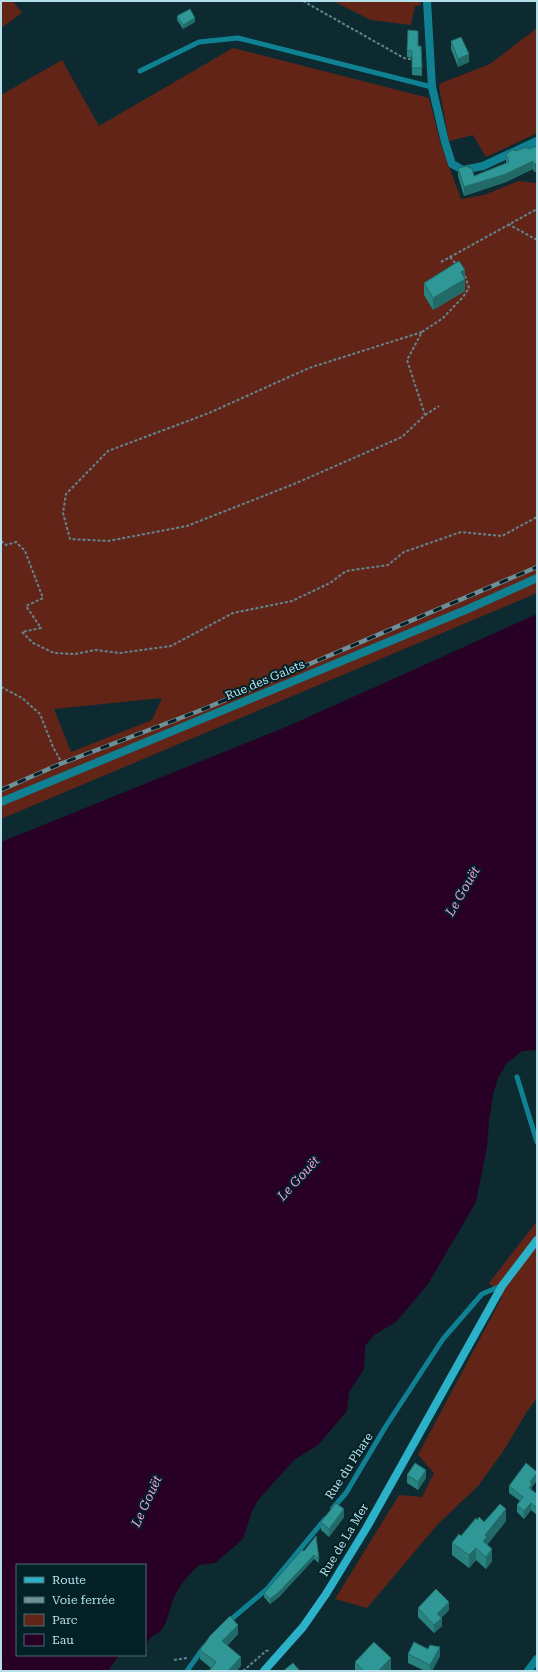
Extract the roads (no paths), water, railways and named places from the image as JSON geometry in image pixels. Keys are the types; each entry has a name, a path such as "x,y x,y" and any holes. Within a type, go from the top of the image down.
{"street":[{"path":"427,1 432,87 445,142 452,164 463,170 483,166 537,141"},
{"name":"Rue des Galets","path":"1,802 468,609 537,578"},
{"name":"Rue de La Mer","path":"264,1671 302,1627 326,1594 367,1528 502,1286 537,1240"},
{"path":"528,1671 537,1659"}],"lane":[{"path":"140,70 199,42 238,38 432,87"},
{"path":"517,1077 537,1142"},
{"name":"Rue du Phare","path":"224,1627 267,1589 346,1493 386,1426 443,1339 482,1294 502,1286"},
{"path":"186,1671 207,1643"}],"water":[{"name":"Le Gouët","path":"537,614 537,1050 522,1051 507,1063 498,1078 493,1095 487,1147 476,1202 428,1284 396,1322 374,1335 365,1346 364,1369 349,1392 347,1411 318,1445 294,1460 259,1499 252,1511 243,1539 215,1563 199,1565 181,1585 175,1595 167,1620 162,1630 148,1641 147,1652 146,1564 16,1564 16,1656 118,1656 108,1671 1,1671 1,842 293,724"}],"railway":[{"path":"1,790 60,764 204,709 537,567"}]}
